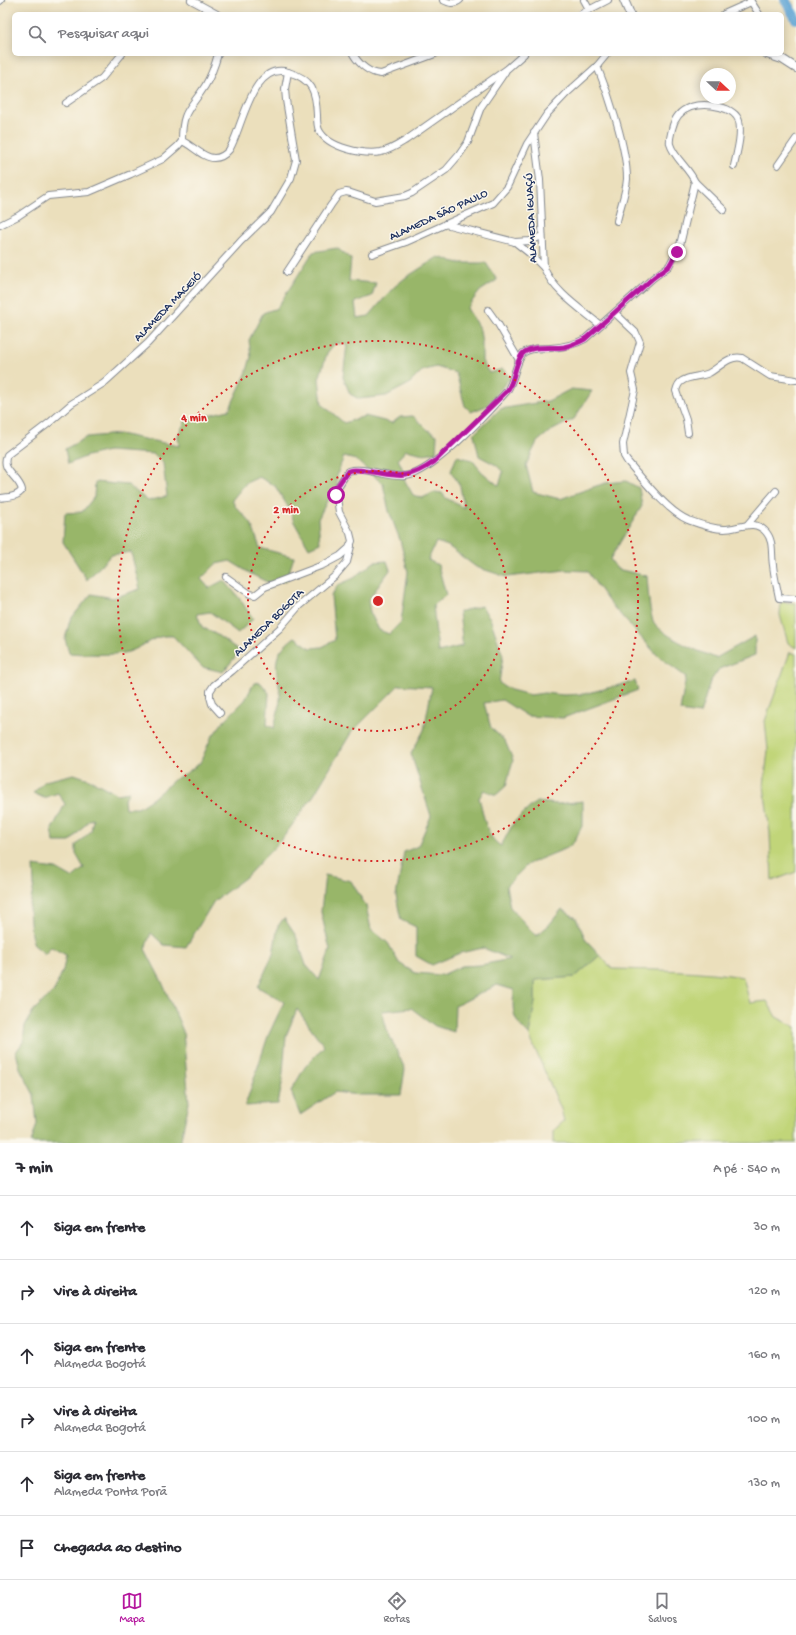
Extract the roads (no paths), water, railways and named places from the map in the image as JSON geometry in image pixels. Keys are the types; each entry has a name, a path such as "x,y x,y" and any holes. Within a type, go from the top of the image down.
{"street":[{"path":"191,0 211,12"},
{"path":"443,0 454,3 460,0"},
{"path":"584,0 589,9"},
{"path":"584,12 608,0"},
{"path":"624,0 629,12"},
{"path":"728,12 751,1 758,12"},
{"path":"66,103 102,78 120,56"},
{"path":"0,225 18,216 48,196 89,192 131,174 162,158 178,146 182,141 184,118 190,106 205,86 217,56"},
{"path":"355,56 365,67 374,73 381,74 425,56"},
{"path":"182,141 208,157 217,158 224,155 230,148 245,108 255,89 266,77 280,71 297,75 311,86 316,96 319,130 327,139 347,149 365,153 383,152 398,145 507,69 522,56"},
{"name":"ALAMEDA SÃO PAULO","path":"372,254 394,247 469,212 484,207 498,198 510,180 524,150 547,114 567,93 597,66 605,56"},
{"path":"775,56 789,62 796,68"},
{"path":"597,66 612,110 626,170 626,186 617,221"},
{"path":"287,272 330,205 339,194 346,192 375,201 405,196 412,193 446,170 460,155 468,142 481,107 507,69"},
{"name":"ALAMEDA MACEIÓ","path":"0,498 15,495 22,490 20,484 4,468 4,462 7,455 71,404 104,383 148,343 236,246 271,212 290,178 296,160 285,89 288,72"},
{"path":"724,210 695,182 688,169 673,151 670,143 674,122 682,111 696,104 709,104 727,109 736,115 740,128 734,166"},
{"name":"ALAMEDA IGUAÇÚ","path":"534,133 540,180 544,268 547,275 557,288 600,325"},
{"path":"778,165 796,139"},
{"path":"226,577 250,594 255,595 265,587 328,562 346,552 351,544 350,533 339,512 336,491 340,482 348,471 359,470 406,476 422,471 442,456 507,391 514,379 519,360 523,353 527,350 535,348 564,347 585,339 653,278 669,266 680,244 686,226 695,182"},
{"path":"445,224 515,242 530,242 542,236"},
{"path":"515,242 544,268"},
{"path":"488,310 519,360"},
{"path":"615,313 636,333 640,342 631,373 635,390 623,444 626,461 678,515 715,528 729,529 746,525 758,526 770,537 778,598 796,599"},
{"path":"688,432 686,419 676,391 677,386 683,380 710,372 731,358 737,357 742,358 770,376 796,380"},
{"path":"746,525 776,492"},
{"name":"ALAMEDA BOGOTA","path":"220,713 212,704 210,697 210,691 214,685 236,668 280,628 299,606 336,575 347,562 351,544"}],"waterway":[{"path":"785,0 796,19"}]}
